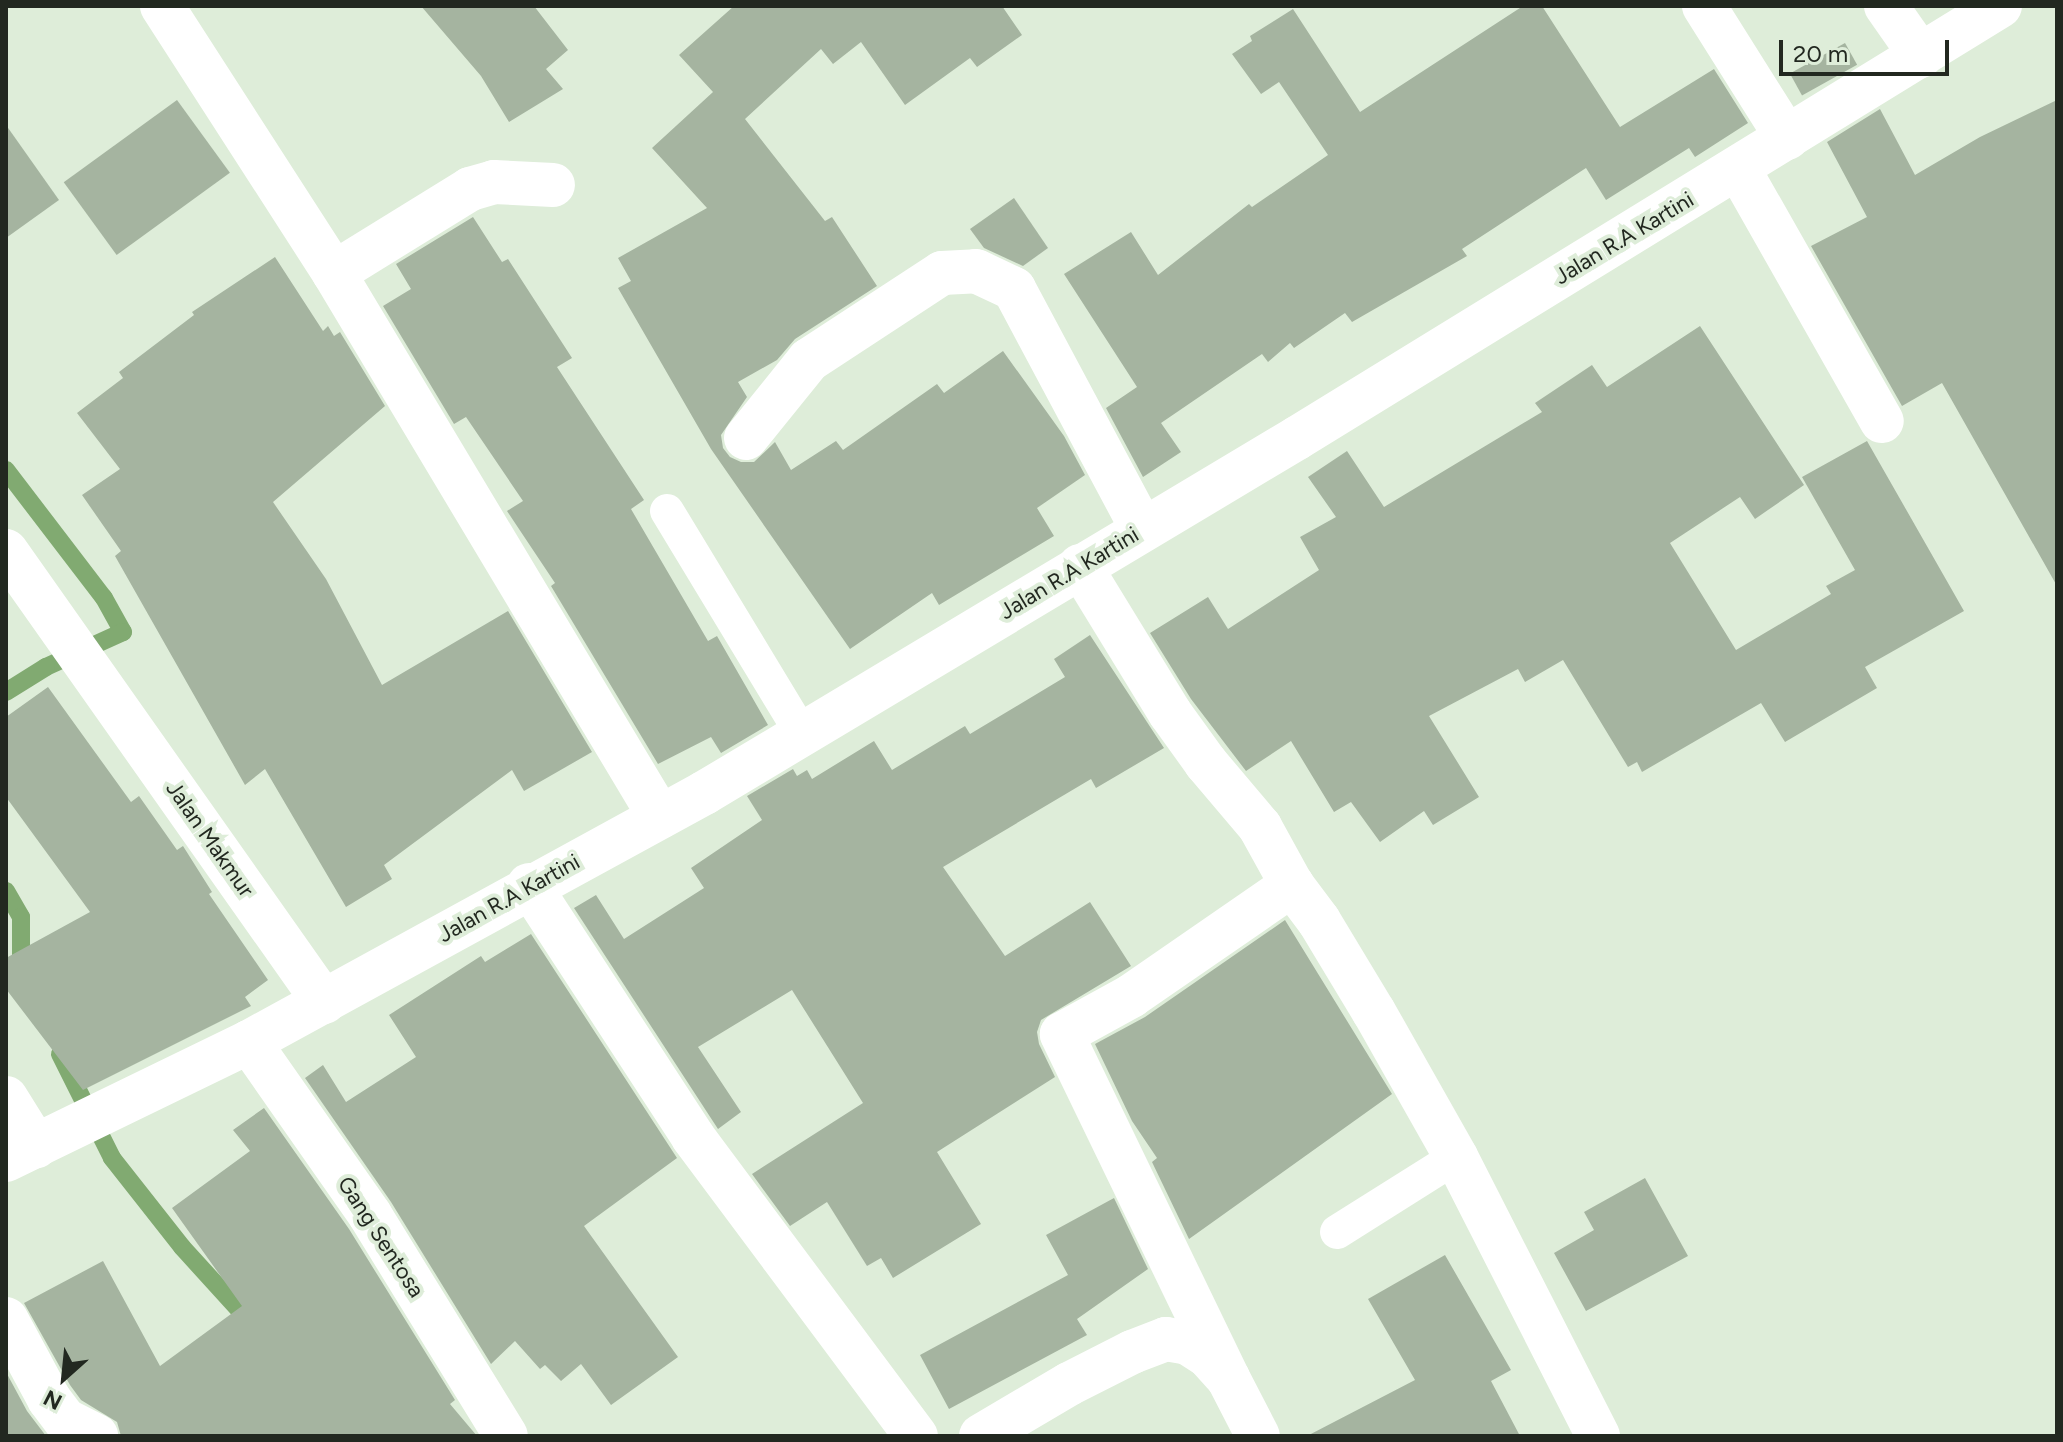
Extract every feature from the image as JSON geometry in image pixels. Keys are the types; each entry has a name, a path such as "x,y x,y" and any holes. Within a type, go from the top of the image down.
{"street":[{"path":"162,6 334,273 660,817"},
{"path":"1704,6 1787,138"},
{"path":"1886,6 1921,56"},
{"name":"Jalan R.A Kartini","path":"38,1145 249,1042 529,885 660,817 1142,529 2000,6"},
{"path":"1738,168 1882,421"},
{"path":"334,273 470,189 494,182 553,185"},
{"path":"746,438 809,360 942,273 976,271 1014,289 1142,529"},
{"name":"Jalan Makmur","path":"6,551 324,1002"},
{"path":"1080,566 1170,713 1206,763 1260,827 1292,885 1319,921 1456,1157 1598,1436"},
{"path":"529,885 693,1137 916,1436"},
{"path":"1258,1436 1062,1034 1131,996 1292,885"},
{"name":"Gang Sentosa","path":"249,1042 370,1215 506,1436"},
{"path":"6,1098 38,1145"},
{"path":"6,1319 49,1399 65,1420 96,1436"},
{"path":"985,1435 1069,1384 1132,1352 1166,1339 1188,1343 1208,1356 1228,1378"}],"lane":[{"path":"667,511 802,734"},
{"path":"1337,1232 1456,1157"}],"building":[{"path":"421,6 534,6 568,50 546,69 563,89 509,122 481,76"},
{"path":"734,6 1002,6 1022,35 977,67 970,58 905,105 861,42 833,64 821,49 745,119 825,221 832,217 877,286 795,339 777,360 738,382 747,397 721,435 723,448 730,457 741,462 754,462 775,442 791,470 836,441 843,450 937,384 944,393 1003,351 1064,436 1085,475 1037,508 1054,536 939,605 932,593 850,649 711,449 618,288 631,281 618,258 707,208 652,148 713,92 679,55"},
{"path":"1523,6 1542,6 1620,127 1714,69 1748,123 1695,157 1689,148 1606,200 1586,168 1462,249 1467,256 1352,322 1345,313 1294,348 1290,343 1268,362 1262,354 1161,423 1181,452 1143,477 1106,408 1137,387 1064,274 1131,232 1158,275 1249,204 1252,207 1328,155 1279,82 1261,94 1232,54 1252,41 1250,36 1293,9 1360,112"},
{"path":"1845,43 1857,65 1802,95 1790,74"},
{"path":"177,100 230,173 117,255 64,182"},
{"path":"2057,100 2057,586 1942,383 1902,406 1811,246 1867,217 1827,142 1880,109 1915,175 1980,137"},
{"path":"6,125 59,200 6,238"},
{"path":"1014,198 1048,248 1023,266 984,248 970,229"},
{"path":"473,217 502,262 508,259 572,358 557,367 644,500 631,509 708,641 717,636 768,725 721,753 711,737 658,764 551,586 555,583 507,511 523,501 466,417 454,424 383,306 411,289 396,264"},
{"path":"275,257 323,331 328,326 334,336 340,332 385,406 273,502 326,579 382,685 508,611 592,752 524,791 512,770 384,865 392,879 346,907 265,769 245,785 115,556 121,551 82,495 120,469 77,413 123,378 119,372 194,315 192,312"},
{"path":"1700,326 1804,485 1755,519 1740,497 1670,543 1736,650 1831,594 1826,586 1855,570 1802,477 1867,441 1964,611 1865,667 1877,688 1785,742 1761,703 1642,772 1637,762 1628,767 1563,660 1525,682 1518,669 1429,716 1479,797 1433,825 1424,811 1380,842 1351,802 1334,812 1291,741 1246,771 1191,699 1150,633 1208,597 1228,629 1319,570 1300,537 1336,517 1308,477 1347,451 1384,507 1542,412 1535,403 1592,365 1607,387"},
{"path":"1090,635 1164,748 1096,788 1091,779 943,867 1005,956 1090,902 1131,966 1041,1020 1037,1032 1039,1044 1055,1077 937,1152 981,1224 893,1278 881,1258 867,1266 827,1202 790,1226 752,1174 863,1103 792,990 698,1047 741,1112 718,1129 574,908 596,895 624,939 704,888 691,868 762,820 747,796 793,769 797,776 807,770 812,779 874,741 892,770 965,726 970,734 1065,677 1054,659"},
{"path":"48,687 131,802 139,796 177,850 183,846 212,892 209,894 268,980 245,997 251,1006 83,1090 6,989 6,958 90,912 6,797 6,717"},
{"path":"1285,920 1392,1094 1189,1239 1152,1162 1157,1158 1132,1121 1095,1044 1145,1017"},
{"path":"531,934 677,1158 584,1226 678,1357 611,1405 581,1364 561,1381 545,1365 540,1369 515,1341 491,1364 391,1202 305,1078 323,1065 346,1102 416,1057 389,1015 481,956 485,962"},
{"path":"264,1108 349,1229 455,1400 450,1404 477,1436 121,1436 117,1422 81,1400 70,1385 24,1303 103,1261 160,1366 242,1306 172,1208 250,1151 233,1130"},
{"path":"1645,1178 1688,1256 1586,1311 1554,1253 1594,1230 1584,1212"},
{"path":"1114,1198 1148,1269 1077,1319 1087,1335 949,1409 920,1355 1068,1275 1046,1235"},
{"path":"1445,1255 1511,1370 1491,1381 1520,1436 1307,1436 1415,1380 1368,1299"},
{"path":"6,1372 27,1411 46,1436 6,1436"}],"waterway":[{"path":"6,470 104,598 123,632 46,667 6,692"},
{"path":"6,891 21,917 21,958 26,972"},
{"path":"60,1054 112,1158 182,1247 253,1325"}]}
